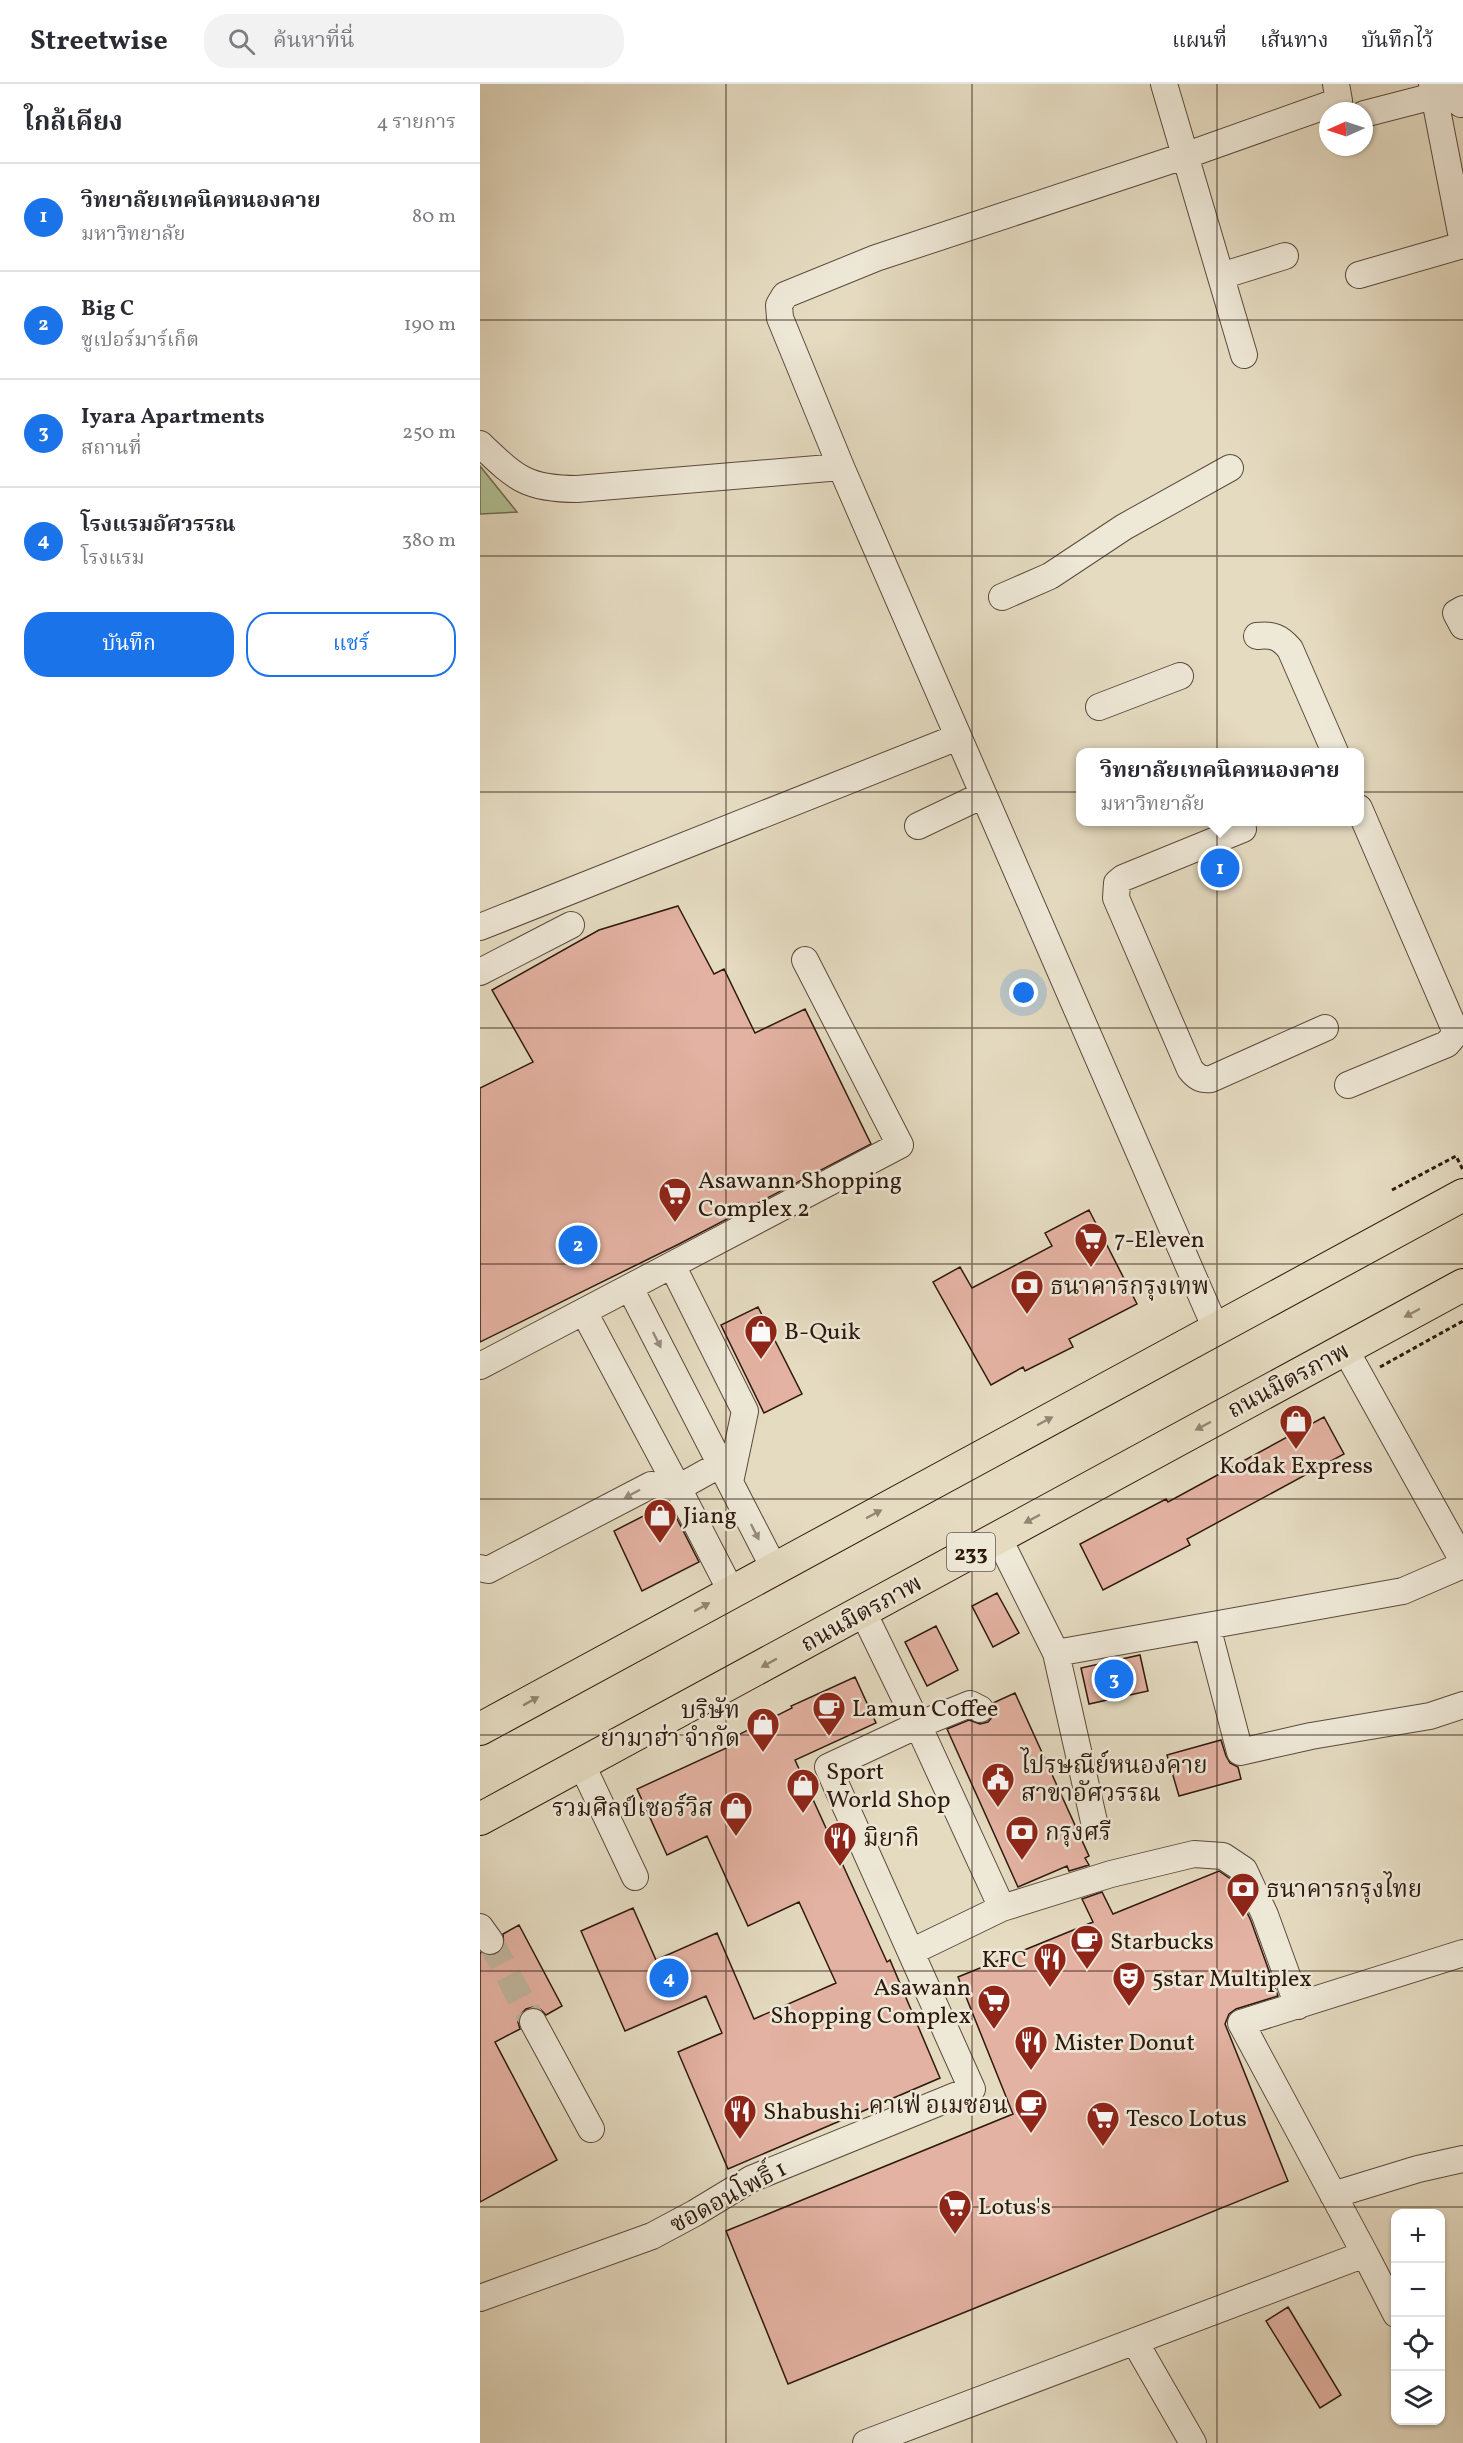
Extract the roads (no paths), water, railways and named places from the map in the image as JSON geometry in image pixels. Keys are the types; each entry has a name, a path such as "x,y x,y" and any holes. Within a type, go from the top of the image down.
{"main road":[{"path":"480,1729 1463,1195"},
{"name":"ถนนมิตรภาพ","path":"480,1819 1463,1285"}],"street":[{"path":"1164,84 1187,155 1244,355"},
{"path":"1359,275 1463,244 1433,90 1373,111"},
{"path":"1216,1329 841,467 780,318 779,305 785,295 876,258 1187,155 1340,99"},
{"path":"1221,276 1285,256"},
{"path":"480,444 506,469 528,484 550,489 577,489 841,467"},
{"path":"1002,597 1050,576 1124,527 1230,468"},
{"path":"1463,609 1456,613 1463,626"},
{"path":"1257,636 1270,634 1282,639 1290,649 1333,748"},
{"path":"1099,707 1180,676"},
{"path":"480,927 958,737"},
{"path":"918,826 983,795"},
{"path":"1348,1085 1447,1044 1455,1030 1364,820"},
{"path":"1243,829 1123,878 1117,883 1116,898 1195,1076 1203,1080 1211,1079 1325,1028"},
{"path":"480,972 571,925"},
{"path":"480,1366 900,1146 805,960"},
{"path":"672,1265 745,1411 726,1473"},
{"path":"630,1288 774,1568"},
{"path":"584,1312 731,1591"},
{"path":"1056,1653 1402,1591 1463,1563 1345,1349"},
{"path":"480,1568 489,1570 651,1485 678,1488 726,1473"},
{"path":"998,1537 1056,1653 1095,1826"},
{"path":"863,1612 1002,1908"},
{"path":"1207,1626 1240,1752 1430,1716 1463,1705"},
{"path":"918,1725 970,1704 980,1709"},
{"name":"ซอดอนโพธิ์ 1","path":"480,2298 652,2236 751,2179 972,2089 828,1767 918,1725"},
{"path":"582,1765 635,1877"},
{"path":"911,1952 1002,1908 1111,1874 1194,1854 1222,1856 1244,1870 1265,1916 1298,2006"},
{"path":"1391,2306 1241,2023 1463,1953"},
{"path":"533,2022 591,2129"},
{"path":"1333,2195 1463,2158"},
{"path":"866,2443 1365,2254"},
{"path":"1136,2342 1193,2443"}],"tunnel":[{"path":"490,1941 533,2022"}],"place":[{"name":"วิทยาลัยเทคนิคหนองคาย","path":"1220,868"},
{"name":"Asawann Shopping Complex 2","path":"675,1223"},
{"name":"Big C","path":"578,1245"},
{"name":"7-Eleven","path":"1091,1268"},
{"name":"ธนาคารกรุงเทพ","path":"1027,1315"},
{"name":"B-Quik","path":"761,1360"},
{"name":"Kodak Express","path":"1296,1450"},
{"name":"Jiang","path":"660,1544"},
{"name":"Iyara Apartments","path":"1114,1679"},
{"name":"Lamun Coffee","path":"829,1737"},
{"name":"บริษัท ยามาฮ่า จำกัด","path":"763,1753"},
{"name":"ไปรษณีย์หนองคาย สาขาอัศวรรณ","path":"998,1808"},
{"name":"Sport World Shop","path":"803,1814"},
{"name":"รวมศิลป์เซอร์วิส","path":"736,1837"},
{"name":"กรุงศรี","path":"1022,1861"},
{"name":"มิยากิ","path":"840,1867"},
{"name":"ธนาคารกรุงไทย","path":"1243,1918"},
{"name":"Starbucks","path":"1087,1970"},
{"name":"โรงแรมอัศวรรณ","path":"669,1978"},
{"name":"KFC","path":"1050,1988"},
{"name":"5star Multiplex","path":"1129,2007"},
{"name":"Asawann Shopping Complex","path":"994,2030"},
{"name":"Mister Donut","path":"1031,2071"},
{"name":"คาเฟ่ อเมซอน","path":"1031,2134"},
{"name":"Shabushi","path":"740,2140"},
{"name":"Tesco Lotus","path":"1103,2147"},
{"name":"Lotus's","path":"955,2235"}]}
